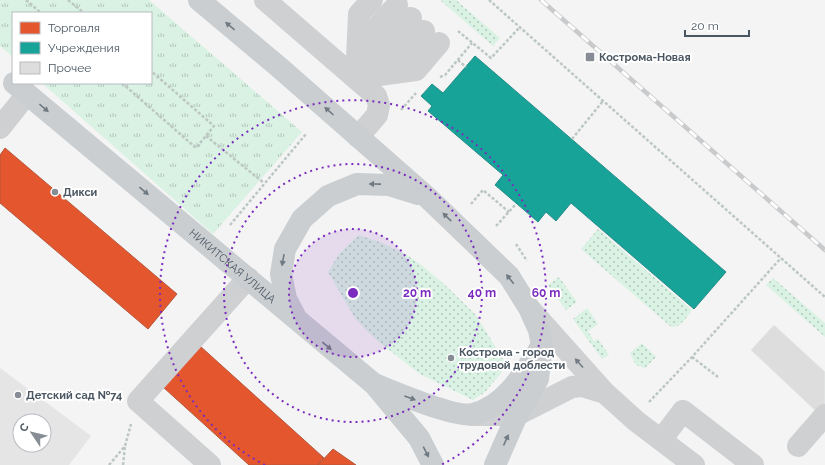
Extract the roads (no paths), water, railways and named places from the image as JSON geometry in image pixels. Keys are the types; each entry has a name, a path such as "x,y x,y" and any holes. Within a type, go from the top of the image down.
{"main road":[{"path":"199,0 280,68 426,197 509,276 529,308 539,330 542,345 538,380 517,416 495,465"},
{"name":"НИКИТСКАЯ УЛИЦА","path":"0,71 12,81"},
{"name":"НИКИТСКАЯ УЛИЦА","path":"18,86 248,278 298,322 374,384 419,438 433,465"},
{"path":"298,322 286,299 281,274 285,249 302,219 328,196 357,184 389,185 426,197"},
{"path":"374,384 410,399 456,413 471,415 493,406 509,391 525,372 542,345"}],"street":[{"path":"265,0 376,96 379,106 377,115 358,137"},
{"path":"357,78 359,14 372,0"},
{"path":"418,24 416,70 357,78 418,24"},
{"path":"0,128 18,86"},
{"path":"210,465 138,401 248,278"},
{"path":"529,308 605,393 636,421 694,465"},
{"path":"471,415 517,416 572,387 582,386 605,393"},
{"path":"661,440 683,411 753,465"},
{"path":"798,446 825,415"}],"railway":[{"path":"541,0 825,250"}],"place":[{"name":"Кострома-Новая","path":"590,57"},
{"name":"Дикси","path":"55,192"},
{"name":"Кострома - город трудовой доблести","path":"451,358"},
{"name":"Детский сад №74","path":"18,395"}]}
